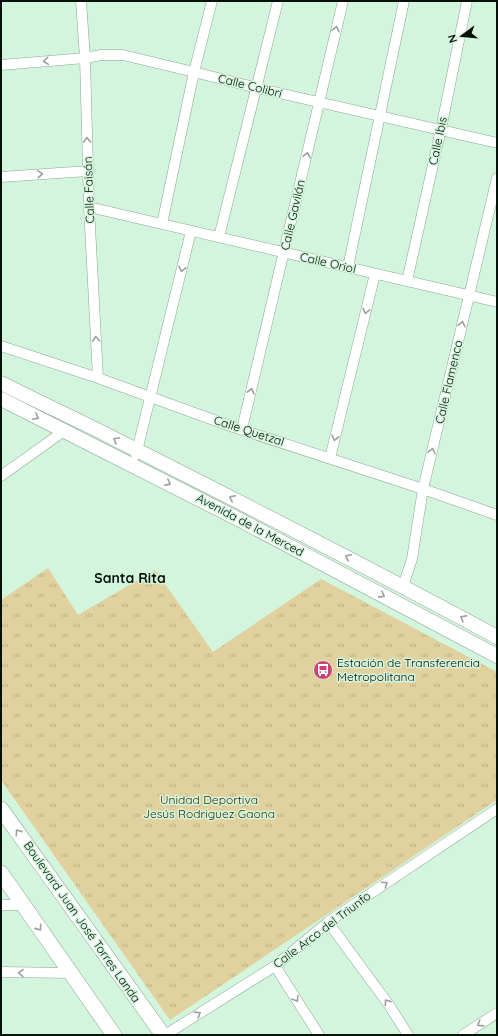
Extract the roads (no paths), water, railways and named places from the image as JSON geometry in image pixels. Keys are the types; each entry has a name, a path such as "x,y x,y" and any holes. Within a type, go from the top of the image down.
{"main road":[{"name":"Boulevard Juan José Torres Landa","path":"1,808 164,1035"},
{"path":"1,873 114,1035"}],"street":[{"name":"Calle Faisán","path":"81,1 89,207 98,378"},
{"path":"162,224 194,72 212,1"},
{"path":"219,237 278,1"},
{"name":"Calle Gavilán","path":"242,429 343,1"},
{"path":"348,267 404,1"},
{"name":"Calle Ibis","path":"407,281 441,130 467,1"},
{"name":"Calle Colibrí","path":"1,65 84,58 101,55 122,55 257,88 497,143"},
{"path":"1,177 88,171"},
{"name":"Calle Flamenco","path":"403,586 412,559 423,489 497,178"},
{"name":"Calle Oriol","path":"89,207 497,302"},
{"path":"133,465 138,451 191,231"},
{"path":"330,458 375,274"},
{"name":"Calle Quetzal","path":"1,346 497,515"},
{"name":"Avenida de la Merced","path":"1,383 403,586 497,637"},
{"name":"Avenida de la Merced","path":"1,399 240,520 497,656"},
{"path":"1,476 64,431"},
{"name":"Calle Arco del Triunfo","path":"164,1035 275,966 328,922 497,809"},
{"path":"1,905 23,905"},
{"path":"328,922 389,1005 408,1035"},
{"path":"275,966 319,1035"},
{"path":"1,972 70,973"},
{"path":"463,1035 497,1013"}],"place":[{"name":"Estación de Transferencia Metropolitana","path":"323,670"}],"district":[{"name":"Santa Rita","path":"130,578"}],"park label":[{"name":"Unidad Deportiva Jesús Rodriguez Gaona","path":"209,807"}]}
